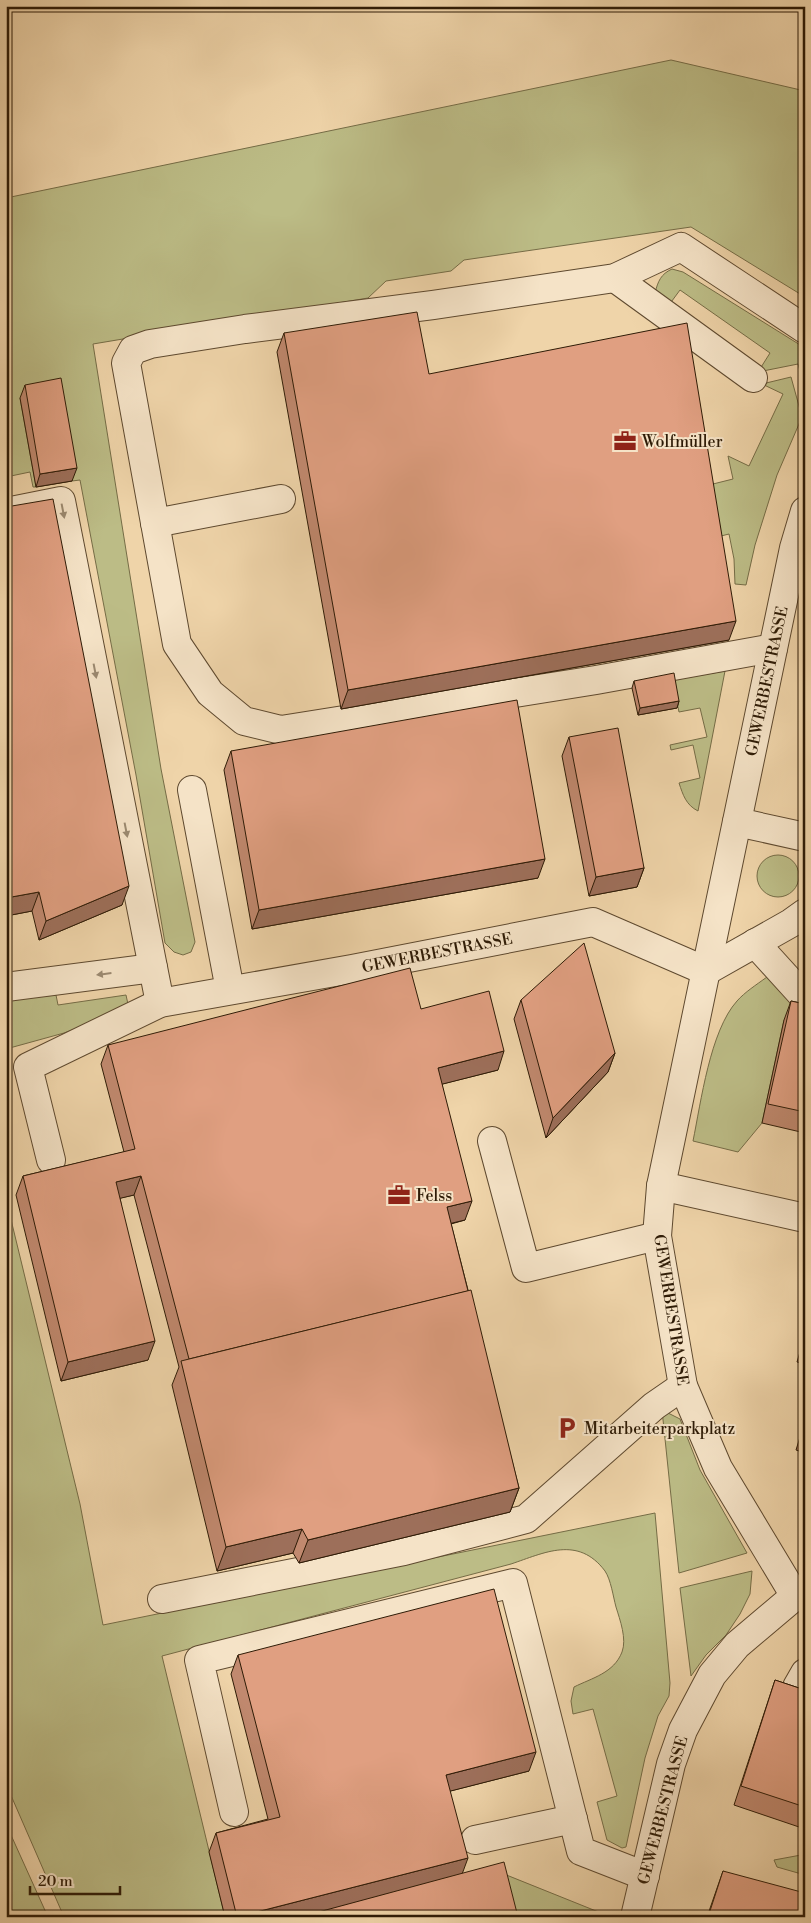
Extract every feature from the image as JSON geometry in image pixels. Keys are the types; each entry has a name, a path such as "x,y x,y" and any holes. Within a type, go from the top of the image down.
{"street":[{"path":"773,648 596,680 281,730 244,720 210,693 177,644 126,363 133,350 150,344 245,329 433,305 615,278 681,247 805,329"},
{"path":"615,278 753,378"},
{"path":"155,523 281,499"},
{"path":"6,512 61,501 160,1003"},
{"name":"GEWERBESTRASSE","path":"635,1917 671,1764 683,1730 712,1675 737,1645 800,1594 718,1468 683,1386 658,1236 661,1186 794,548 805,511"},
{"path":"192,790 230,990"},
{"path":"737,822 805,836"},
{"path":"706,971 791,923 805,912"},
{"name":"GEWERBESTRASSE","path":"51,1160 28,1067 160,1003 593,922 706,971"},
{"path":"755,943 805,998"},
{"path":"6,987 153,968"},
{"path":"492,1141 526,1268 658,1236"},
{"path":"661,1186 805,1218"},
{"path":"162,1599 404,1551 526,1519 654,1406 683,1386"},
{"path":"234,1812 199,1660 513,1584 581,1851 645,1876"},
{"path":"474,1840 573,1818"}],"green space":[{"path":"671,60 805,91 805,297 691,227 464,260 451,271 386,281 368,298 93,344 161,769 195,942 191,952 183,955 174,952 165,943 136,775 80,480 72,481 20,398 36,487 33,487 30,472 6,477 6,198"},
{"path":"672,269 683,272 805,348 805,389 798,364 758,372 770,353 680,290 666,309 655,293 660,278"},
{"path":"791,377 802,417 777,475 755,545 746,585 735,584 734,559 729,534 713,538 709,485 733,479 728,456 749,466 783,394 762,384"},
{"path":"725,671 698,811 688,803 679,783 700,778 693,745 671,750 670,745 707,737 700,708 679,712 672,680"},
{"path":"774,855 782,855 793,861 799,876 793,891 782,897 774,897 763,891 757,880 757,872 763,861"},
{"path":"767,977 805,1019 805,1024 784,1020 762,1123 738,1152 693,1141 703,1087 713,1048 720,1030 737,1001"},
{"path":"56,995 58,1005 126,995 129,1009 64,1033 6,1049 6,1000"},
{"path":"6,1199 80,1504 103,1625 655,1513 670,1683 669,1696 658,1716 645,1758 626,1847 622,1848 607,1840 597,1802 617,1796 593,1709 573,1714 571,1701 574,1687 602,1674 614,1665 622,1652 624,1641 622,1630 605,1571 595,1560 584,1553 560,1550 162,1656 225,1917 64,1917 6,1784"},
{"path":"662,1410 680,1419 700,1470 747,1553 679,1573"},
{"path":"752,1571 750,1594 740,1614 726,1635 706,1655 691,1676 680,1588"},
{"path":"6,1824 48,1917 6,1917"},
{"path":"801,1855 805,1857 805,1875 777,1867 774,1860"},
{"path":"494,1870 611,1917 304,1917"}],"building":[{"path":"417,312 429,374 687,323 736,621 348,690 284,333"},
{"path":"61,378 77,468 40,474 25,385"},
{"path":"53,499 129,886 46,921 39,892 6,898 6,507"},
{"path":"674,673 679,701 640,708 634,681"},
{"path":"517,700 545,859 259,910 231,751"},
{"path":"618,728 644,868 596,877 569,737"},
{"path":"584,943 615,1053 553,1118 521,1000"},
{"path":"410,968 421,1009 489,991 504,1051 438,1068 472,1201 447,1207 468,1291 189,1359 141,1176 116,1182 155,1341 68,1362 23,1176 135,1149 108,1045"},
{"path":"791,1001 805,1004 805,1112 768,1104"},
{"path":"471,1290 519,1488 308,1540 302,1529 226,1547 181,1361"},
{"path":"494,1589 536,1752 446,1775 468,1858 237,1917 216,1833 280,1817 238,1655"},
{"path":"775,1680 805,1690 805,1807 741,1786"},
{"path":"504,1862 518,1917 300,1917"},
{"path":"723,1871 805,1893 805,1917 708,1917"}],"place":[{"name":"Wolfmüller","path":"625,441"},
{"name":"Felss","path":"399,1195"},
{"name":"Mitarbeiterparkplatz","path":"567,1428"}]}
